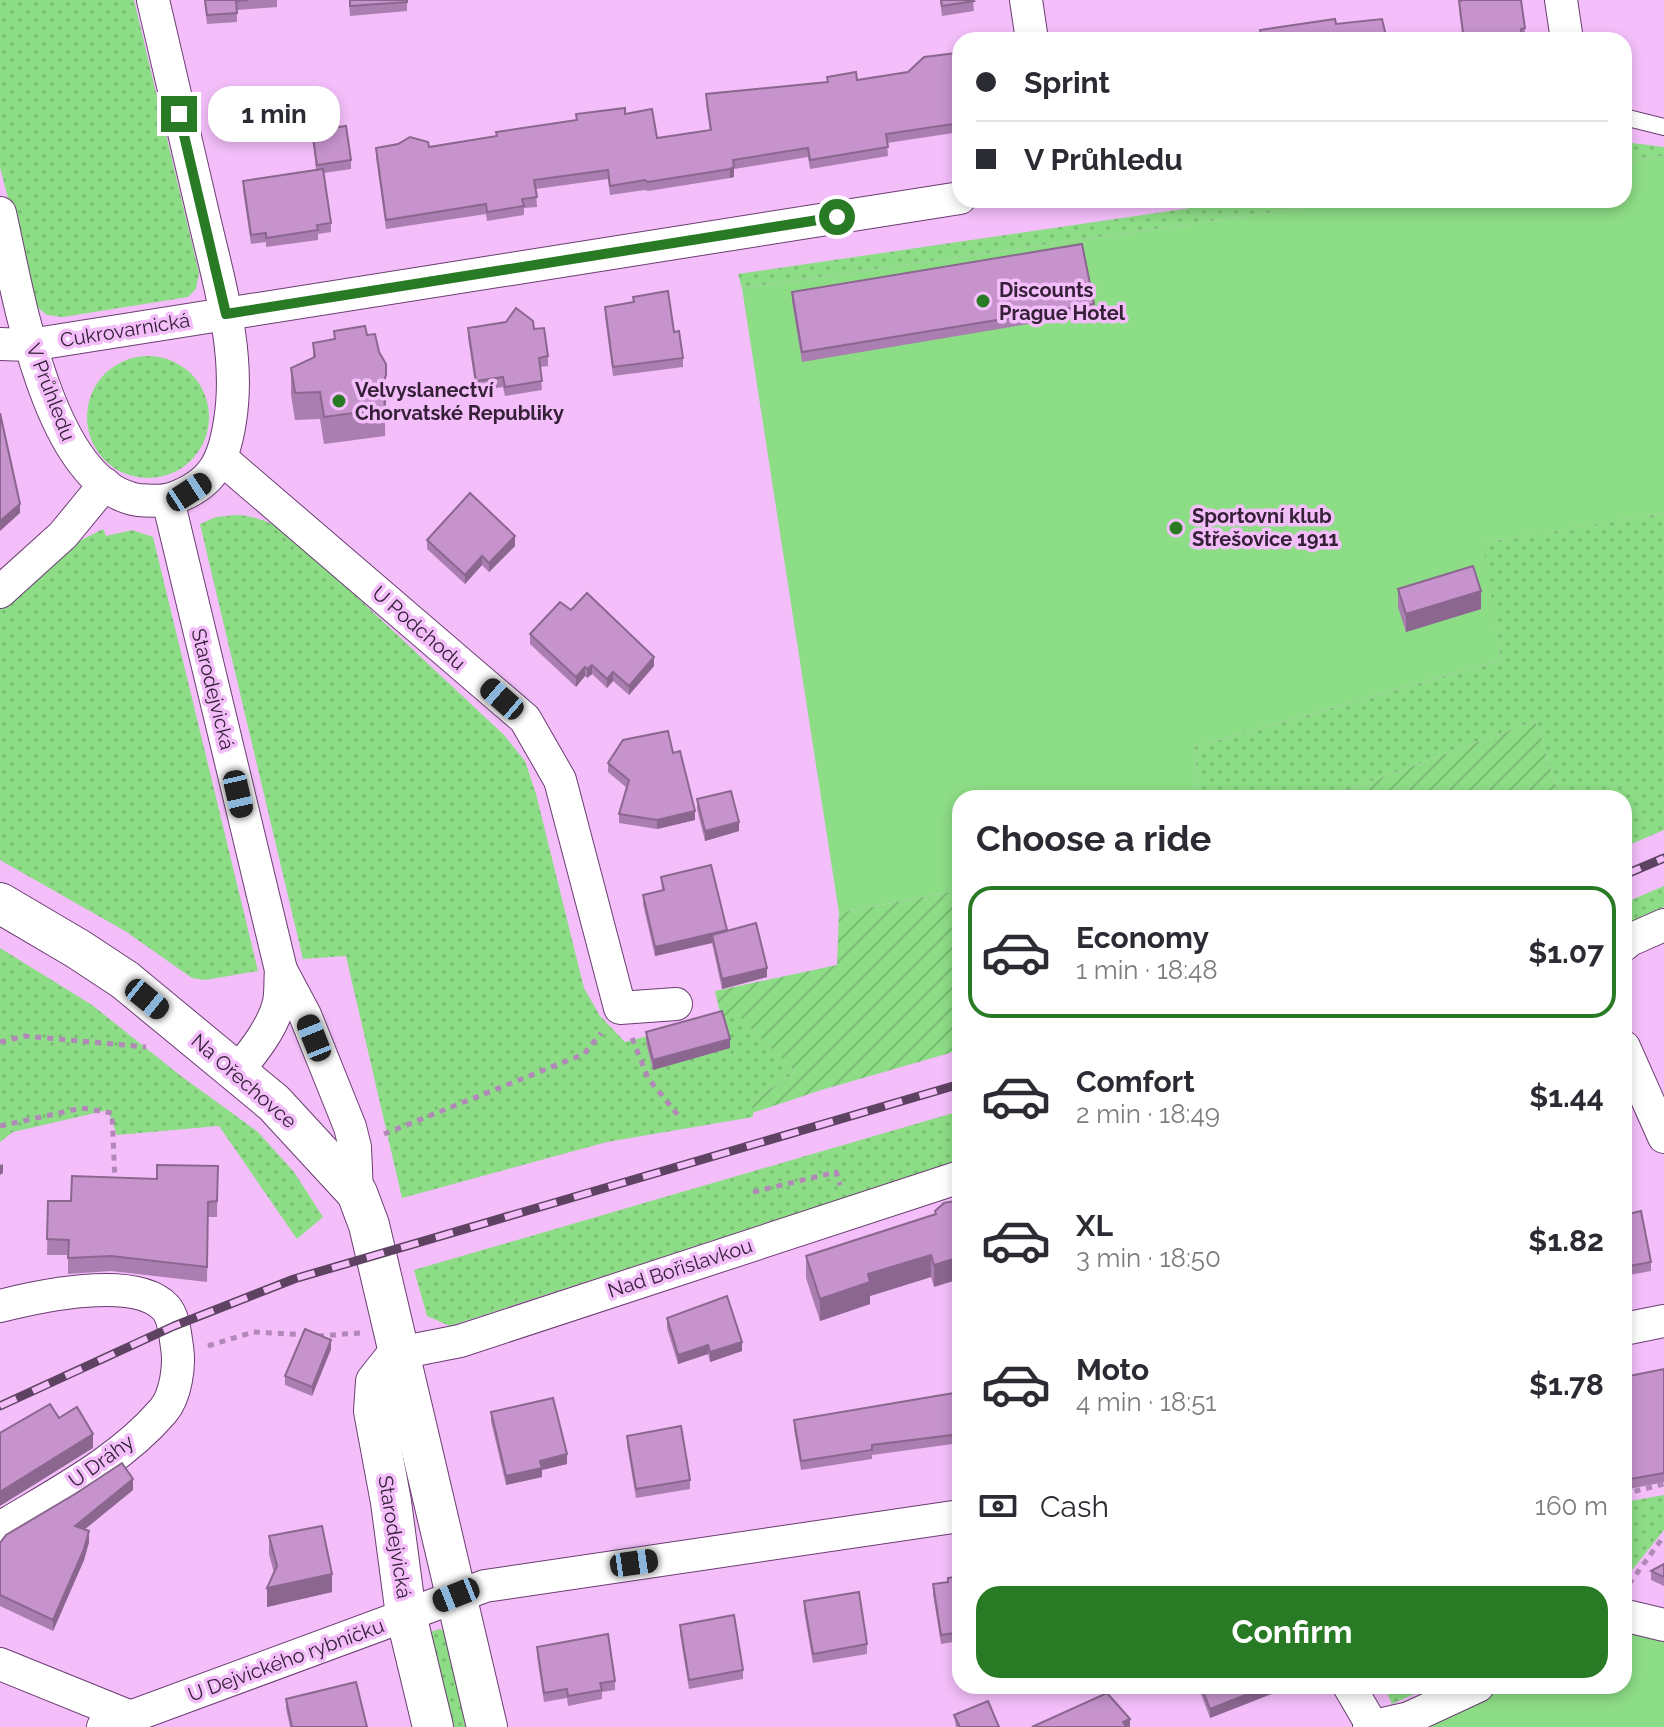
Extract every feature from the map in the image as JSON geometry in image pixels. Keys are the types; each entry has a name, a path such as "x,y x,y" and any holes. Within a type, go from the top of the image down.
{"street":[{"name":"V Průhledu","path":"0,213 15,344 78,458 105,484 126,498 168,500 208,480 221,458 230,422 234,385 226,314 153,0"},
{"path":"1026,0 1031,32"},
{"path":"1561,0 1566,32"},
{"name":"Cukrovarnická","path":"15,344 226,314 952,199"},
{"name":"U Podchodu","path":"221,458 525,719 560,780 620,1008"},
{"path":"0,592 63,535 105,484"},
{"name":"Starodejvická","path":"168,500 281,970 305,1015 350,1127 355,1147 357,1193 369,1225 487,1727"},
{"name":"Na Ořechovce","path":"0,903 125,980 274,1103 357,1193"},
{"path":"1632,939 1664,925"},
{"name":"Starodejvická","path":"236,1073 271,1022 279,1001 281,970"},
{"path":"620,1008 676,1004"},
{"path":"1632,1065 1664,1137"},
{"name":"Nad Bořislavkou","path":"399,1353 460,1341 952,1180"},
{"name":"U Dráhy","path":"0,1306 111,1288 147,1294 167,1308 179,1354 176,1380 166,1408 119,1454 0,1528"},
{"path":"1632,1327 1664,1321"},
{"name":"Starodejvická","path":"399,1353 376,1382 373,1396 406,1615 433,1727"},
{"name":"U Dejvického rybníčku","path":"0,1664 117,1722 456,1595 515,1581 952,1517"},
{"path":"1632,1617 1664,1625"},
{"path":"1353,1694 1371,1727 1409,1718 1461,1694"}],"lane":[{"path":"1632,119 1664,127"}],"path":[{"path":"620,1008 648,1078 681,1119"},
{"path":"380,1136 584,1054 620,1008"},
{"path":"0,1042 25,1036 157,1048"},
{"path":"0,1126 82,1108 112,1113 115,1187"},
{"path":"753,1192 836,1172 850,1212"},
{"path":"179,1354 253,1332 318,1336 364,1333"},
{"path":"1632,1492 1664,1484"},
{"path":"1632,1579 1664,1536"}],"green space":[{"path":"0,0 134,0 199,273 196,289 188,297 63,317 47,315 36,306 0,167"},
{"path":"1632,143 1664,147 1664,156 1632,161"},
{"name":"Sportovní klub Střešovice 1911","path":"1664,156 1664,513 1483,543 1501,660 1194,747 1199,790 952,790 952,892 839,913 742,288 1302,208 1632,208 1632,161"},
{"path":"1190,208 1302,208 742,288 738,274"},
{"path":"148,356 171,361 191,374 204,394 209,417 204,440 191,460 171,473 148,478 125,473 105,460 92,440 87,417 92,394 105,374 125,361"},
{"path":"1664,513 1664,830 1632,844 1632,790 1557,790 1535,721 1349,790 1199,790 1194,747 1501,660 1482,543"},
{"path":"236,515 266,522 293,537 504,735 525,761 584,988 600,1016 625,1042 736,1013 796,1072 753,1100 753,1117 607,1142 402,1198 346,956 303,959 200,524 216,517"},
{"path":"103,529 106,536 132,530 153,537 258,971 205,980 192,978 125,931 0,860 0,605 68,547"},
{"path":"1535,721 1557,790 1349,790"},
{"path":"1664,886 1664,907 1632,921 1632,900"},
{"path":"952,892 952,1052 752,1113 753,1100 796,1072 736,1014 721,1017 715,991 837,965 839,913"},
{"path":"0,948 92,1005 258,1132 294,1172 323,1217 297,1239 219,1126 117,1135 108,1110 13,1132 0,1142"},
{"path":"952,1113 952,1163 450,1326 427,1316 414,1270"},
{"path":"1664,1495 1664,1530 1632,1570 1632,1501"},
{"path":"440,1629 446,1632 471,1727 449,1727 429,1637 433,1631"},
{"path":"1632,1629 1664,1630 1664,1727 1420,1727 1419,1724 1481,1694 1632,1694"},
{"path":"1388,1694 1414,1694 1392,1704"}],"building":[{"path":"205,0 248,0 236,1 237,13 207,15"},
{"path":"350,0 407,0 407,2 350,6"},
{"path":"941,0 973,0 974,1 942,6"},
{"path":"1521,0 1525,28 1521,32 1463,32 1459,1"},
{"path":"1335,19 1336,24 1382,19 1385,32 1260,32"},
{"path":"952,54 952,124 886,134 888,147 810,160 808,148 733,160 734,167 730,169 610,186 608,170 534,180 537,197 522,199 524,206 487,212 486,204 386,220 376,148 398,144 410,137 428,142 429,147 497,136 496,132 577,120 576,114 625,108 625,114 652,109 657,138 711,130 706,94 828,82 827,77 856,72 857,80 908,72 924,57"},
{"path":"346,126 351,160 317,165 312,131"},
{"path":"323,169 331,223 317,225 318,230 266,238 266,233 251,235 243,181"},
{"path":"1082,244 1094,304 802,352 792,292"},
{"path":"668,291 674,332 679,331 683,358 613,367 605,307 634,302 633,297"},
{"path":"516,308 533,321 534,329 544,328 548,356 539,358 542,381 505,387 503,377 476,381 468,328 506,322"},
{"path":"365,326 367,335 375,334 379,352 386,364 383,383 385,409 324,417 320,392 295,393 291,368 315,357 313,343 335,339 334,331"},
{"path":"0,413 20,504 0,521"},
{"path":"470,493 515,536 489,563 482,556 465,575 427,540"},
{"path":"1473,566 1481,591 1406,614 1398,589"},
{"path":"587,593 654,657 629,686 613,672 607,679 592,665 587,669 585,667 576,677 530,634 560,602 571,610"},
{"path":"668,731 673,753 680,751 695,811 657,820 619,814 629,780 608,763 623,740"},
{"path":"731,791 739,822 705,831 697,799"},
{"path":"711,865 727,930 655,947 643,895 664,890 661,877"},
{"path":"756,923 767,968 722,979 712,935"},
{"path":"722,1011 730,1039 653,1060 646,1032"},
{"path":"157,1165 218,1166 217,1201 208,1202 207,1267 111,1256 68,1258 69,1240 47,1239 48,1201 71,1201 72,1176 157,1179"},
{"path":"952,1202 952,1259 934,1265 931,1255 868,1274 870,1282 820,1299 806,1256 936,1214 935,1211 944,1203"},
{"path":"1641,1211 1651,1262 1632,1266 1632,1213"},
{"path":"727,1296 742,1342 710,1352 708,1345 678,1355 667,1318"},
{"path":"305,1329 331,1340 312,1387 285,1376"},
{"path":"1664,1369 1664,1473 1632,1479 1632,1375"},
{"path":"952,1393 952,1435 872,1445 872,1450 801,1461 794,1420"},
{"path":"553,1398 567,1454 540,1461 542,1468 506,1476 491,1412"},
{"path":"50,1404 59,1418 77,1407 93,1434 0,1492 0,1433"},
{"path":"681,1426 690,1480 636,1489 627,1436"},
{"path":"122,1463 133,1479 75,1526 89,1531 53,1620 0,1595 0,1543 6,1535"},
{"path":"322,1526 332,1574 267,1588 277,1566 269,1536"},
{"path":"1664,1564 1664,1577 1651,1571"},
{"path":"952,1577 952,1633 941,1635 933,1584 948,1582 948,1578"},
{"path":"859,1592 867,1644 813,1654 804,1601"},
{"path":"734,1615 743,1670 689,1680 680,1625"},
{"path":"608,1634 615,1681 600,1683 602,1690 568,1696 567,1689 544,1693 537,1647"},
{"path":"356,1682 367,1727 292,1727 286,1699"},
{"path":"1105,1694 1130,1719 1123,1722 1126,1727 1032,1727"},
{"path":"1204,1694 1248,1694 1210,1709"},
{"path":"988,1701 999,1727 960,1727 954,1715"}],"railway":[{"path":"1632,872 1664,858"},
{"path":"0,1406 174,1326 294,1279 952,1086"}],"place":[{"name":"Discounts Prague Hotel","path":"983,301"},
{"name":"Velvyslanectví Chorvatské Republiky","path":"339,401"},
{"name":"Sportovní klub Střešovice 1911","path":"1176,528"}],"route":[{"path":"179,114 226,314 837,217"}]}
